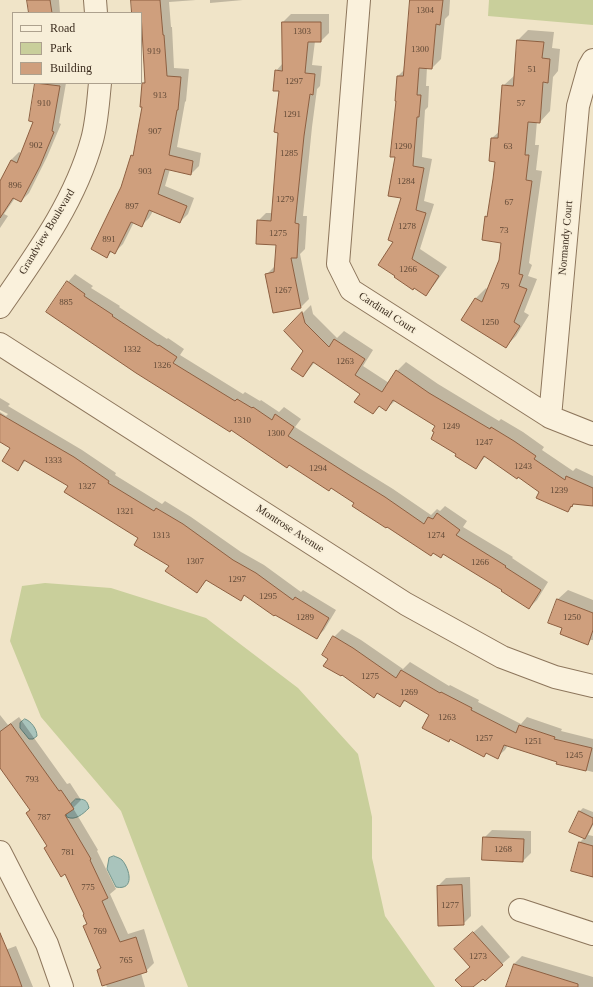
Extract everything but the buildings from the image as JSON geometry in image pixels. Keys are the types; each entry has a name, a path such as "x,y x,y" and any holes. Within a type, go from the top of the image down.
{"street":[{"path":"95,0 96,12"},
{"name":"Cardinal Court","path":"359,0 338,264 351,290 550,417 593,434"},
{"name":"Normandy Court","path":"550,417 578,106 589,67 593,60"},
{"name":"Grandview Boulevard","path":"0,307 40,248 71,196 92,140 100,84"},
{"name":"Montrose Avenue","path":"0,344 406,604 502,658 555,677 593,686"},
{"path":"0,852 47,944 62,987"},
{"path":"520,910 593,934"}],"green space":[{"path":"489,0 593,0 593,25 488,16"},
{"path":"45,583 111,588 206,618 298,688 358,754 372,817 372,858 385,916 435,987 188,987 121,811 41,717 10,641 22,586"}],"water":[{"path":"25,719 35,728 37,736 33,739 29,739 20,728 20,723"},
{"path":"76,799 85,800 89,808 82,815 73,818 67,817 66,814 73,809 71,804"},
{"path":"114,856 122,860 129,874 128,883 126,886 116,887 107,869 109,858"}]}
